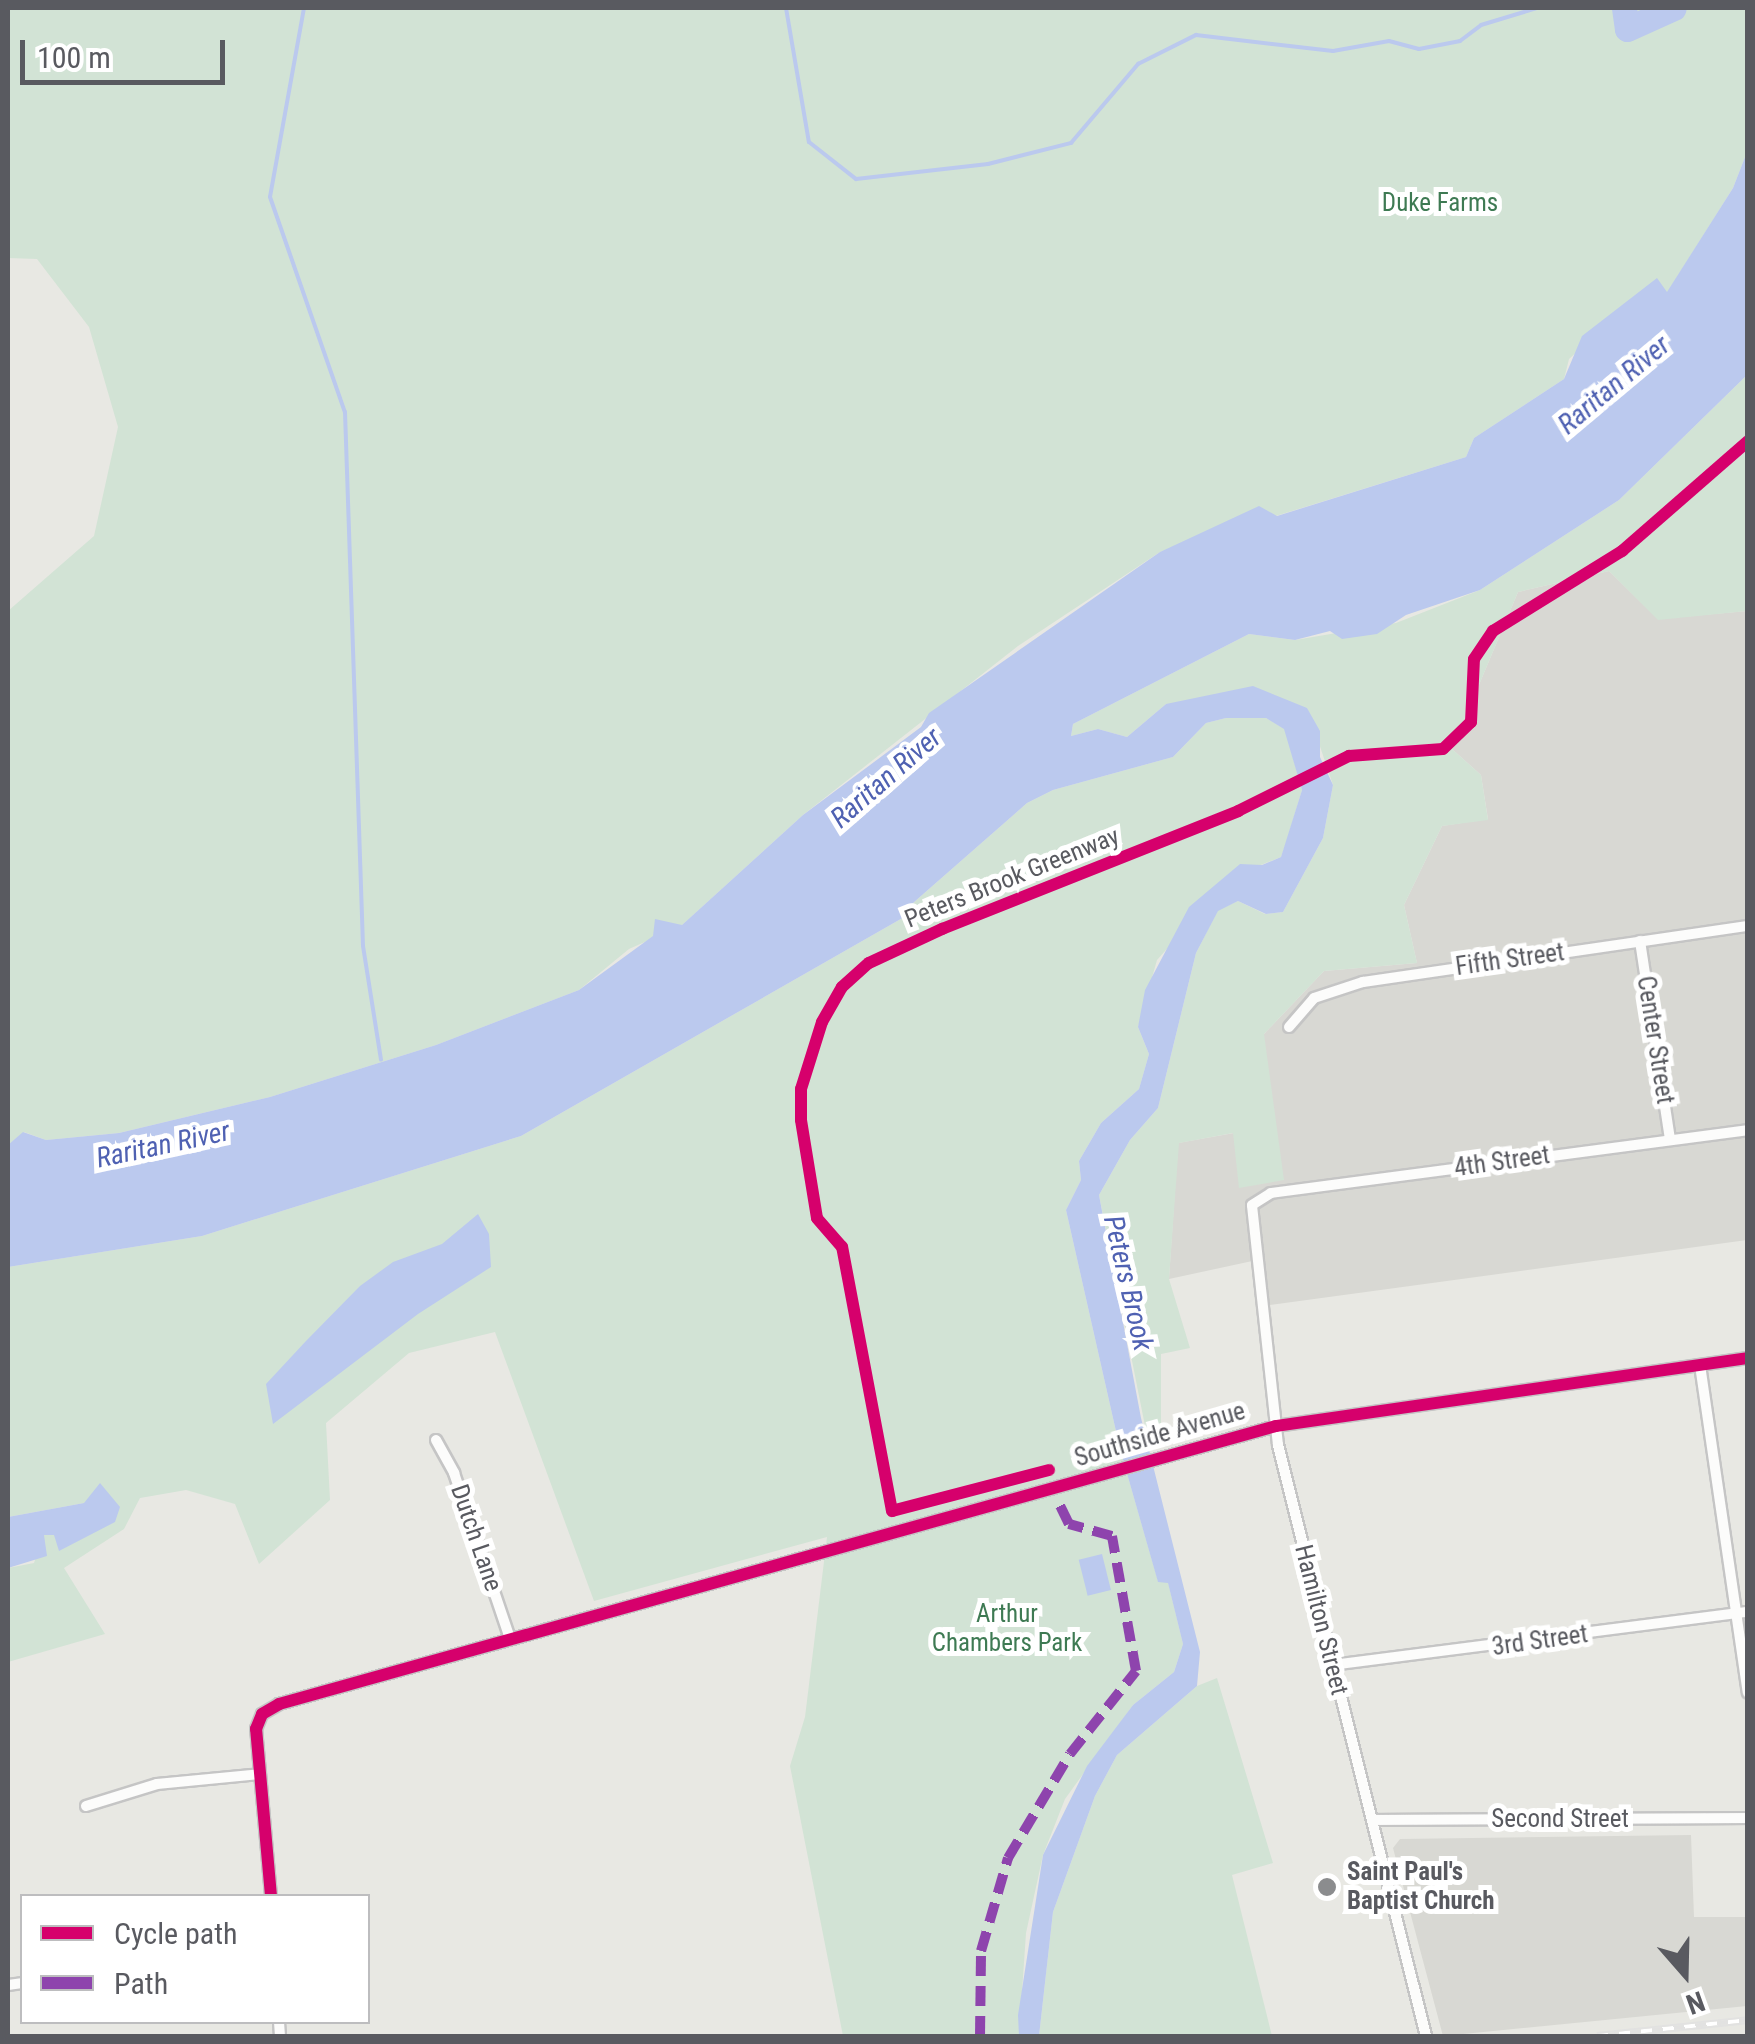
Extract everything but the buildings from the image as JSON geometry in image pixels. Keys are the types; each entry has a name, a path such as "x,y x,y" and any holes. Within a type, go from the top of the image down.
{"street":[{"name":"Fifth Street","path":"1289,1028 1314,998 1363,982 1748,926"},
{"name":"Center Street","path":"1640,941 1670,1140"},
{"name":"4th Street","path":"1257,1198 1748,1130"},
{"name":"Hamilton Street","path":"1257,1198 1250,1223 1276,1426 1426,2036"},
{"name":"Southside Avenue","path":"260,1774 256,1730 262,1714 309,1695 510,1638 1276,1426 1748,1358"},
{"path":"1700,1365 1742,1613 1748,1693"},
{"name":"Dutch Lane","path":"436,1440 454,1473 510,1638"},
{"name":"3rd Street","path":"1332,1666 1742,1613"},
{"path":"86,1806 158,1784 260,1774 271,1894"},
{"name":"Second Street","path":"1372,1820 1748,1818"}],"shaded area":[{"path":"1609,571 1658,619 1747,611 1747,1240 1263,1306 1257,1260 1169,1279 1178,1143 1234,1133 1264,1034 1324,971 1417,963 1404,905 1442,826 1488,819 1481,775 1452,749 1518,592"},
{"path":"1691,1835 1694,1917 1747,1917 1747,2006 1443,2036 1393,1848 1400,1839"}],"green space":[{"name":"Duke Farms","path":"8,8 1747,8 1747,152 1733,188 1667,293 1657,279 1569,359 1564,379 1474,438 1466,457 1160,552 1018,646 803,815 681,926 629,949 579,990 436,1045 270,1097 119,1133 46,1140 24,1132 8,1145 8,611 94,536 118,427 89,327 37,259 8,258"},
{"path":"1747,375 1747,611 1658,620 1609,571 1518,592 1452,749 1481,775 1488,820 1442,826 1404,905 1417,963 1324,971 1264,1034 1284,1180 1239,1188 1233,1133 1179,1143 1169,1279 1190,1348 1161,1354 1161,1438 1148,1441 1099,1195 1130,1140 1158,1108 1196,953 1218,910 1238,901 1265,914 1283,912 1323,838 1333,785 1307,708 1166,704 1127,737 1098,729 1071,736 1073,724 1249,634 1295,640 1396,623 1480,590 1619,500"},
{"name":"Arthur Chambers Park","path":"1226,718 1266,718 1285,729 1302,790 1286,843 1281,857 1231,877 1157,960 1138,1027 1149,1054 1139,1089 1101,1123 1079,1161 1081,1180 1066,1210 1120,1449 1158,1581 1168,1582 1183,1644 1174,1672 1133,1705 1065,1799 1043,1855 1026,1933 1019,2036 843,2036 790,1766 805,1717 827,1537 594,1601 495,1332 409,1353 326,1423 330,1500 259,1564 235,1504 186,1490 140,1498 124,1529 64,1568 105,1634 8,1662 8,1568 34,1563 43,1535 54,1535 84,1503 8,1517 8,1267 202,1236 521,1136 906,916 913,903 1027,803 1053,790 1173,757 1206,723"},
{"path":"1217,1678 1273,1863 1232,1875 1272,2036 1039,2036 1053,1912 1095,1796 1117,1755 1197,1686"}],"water":[{"name":"Raritan River","path":"1747,152 1747,375 1619,500 1480,590 1406,615 1377,634 1342,639 1330,631 1295,640 1249,634 1073,724 1071,736 1098,729 1127,737 1166,704 1253,686 1307,708 1320,731 1320,757 1333,785 1323,838 1283,912 1266,914 1238,901 1218,911 1196,953 1158,1108 1130,1140 1099,1195 1141,1418 1200,1652 1197,1686 1117,1755 1095,1796 1053,1912 1039,2036 1019,2036 1018,2015 1043,1855 1087,1766 1133,1705 1174,1672 1183,1644 1168,1583 1158,1582 1120,1449 1066,1210 1081,1180 1079,1161 1101,1123 1139,1089 1149,1054 1138,1027 1145,990 1189,907 1240,864 1262,865 1281,857 1302,790 1284,729 1266,718 1226,718 1206,723 1173,757 1053,790 1027,803 913,903 906,916 521,1136 202,1236 8,1267 8,1145 23,1132 46,1140 119,1133 270,1097 436,1045 579,990 653,936 655,919 682,925 803,815 921,727 929,713 1160,552 1259,506 1277,516 1466,457 1474,438 1564,379 1582,336 1657,278 1667,292 1733,188"},
{"path":"478,1214 489,1234 491,1267 418,1314 273,1424 266,1384 306,1341 360,1286 393,1262 442,1244"},
{"path":"100,1483 120,1507 115,1522 59,1551 54,1535 44,1535 47,1556 8,1568 8,1517 84,1503"},
{"path":"1102,1554 1111,1590 1088,1596 1079,1560"}],"waterway":[{"path":"304,8 270,197 345,412 363,946 381,1060"},
{"path":"786,8 809,142 856,179 988,164 1071,143 1138,64 1196,35 1333,51 1389,41 1419,49 1460,41 1481,25 1537,8"},
{"path":"1624,8 1627,29 1674,8"}],"railway":[{"path":"1597,2036 1748,2020"}],"marked path":[{"path":"980,2036 981,1951 1008,1858 1070,1754 1136,1671 1112,1536 1069,1524 1057,1499"}],"cycle path":[{"name":"Peters Brook Greenway","path":"1049,1470 892,1511 842,1247 817,1218 801,1120 801,1089 822,1022 842,987 869,963 942,929 1238,811 1349,756 1443,749 1471,722 1474,659 1493,631 1622,551 1748,441"},
{"path":"271,1894 256,1729 262,1714 279,1704 1276,1426 1748,1358"}],"place":[{"name":"Saint Paul's Baptist Church","path":"1327,1887"}],"water label":[{"name":"Peters Brook","path":"1128,1283"}]}
